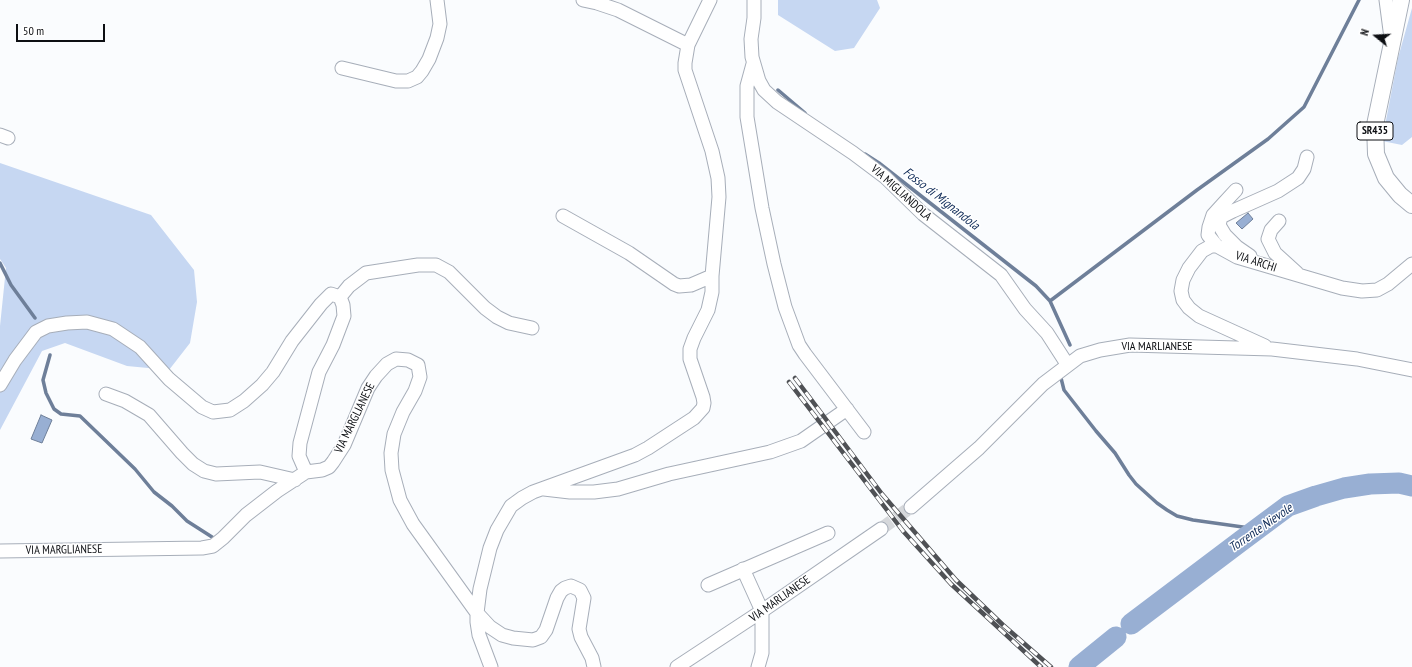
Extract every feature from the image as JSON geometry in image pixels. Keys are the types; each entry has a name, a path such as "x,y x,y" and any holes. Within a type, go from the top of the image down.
{"main road":[{"name":"SR435","path":"1401,0 1375,125 1376,154 1386,178 1400,195 1412,205"}],"street":[{"path":"583,0 618,10 688,45"},
{"path":"491,667 479,635 477,613 485,566 490,548 501,524 512,506 522,498 542,489 635,455 661,440 700,413 703,408 704,403 690,359 690,349 711,301 719,197 718,178 712,151 685,70 685,57 688,45 710,0"},
{"name":"VIA MIGLIANDOLA","path":"754,0 754,18 751,44 753,64 759,81 769,96 853,153 885,177 923,214 1001,275 1025,309 1048,333 1067,364"},
{"path":"1386,0 1392,46"},
{"path":"342,68 396,81 408,81 417,77 429,59 437,38 440,24 435,2"},
{"path":"753,64 747,86 747,117 762,208 779,287 799,345 812,365 864,432"},
{"path":"1264,266 1237,247 1224,235 1219,225 1221,217 1278,191 1298,178 1304,169 1307,157"},
{"path":"1217,246 1208,235 1209,227 1213,216 1236,190"},
{"path":"563,216 629,253 674,284 679,286 691,285 712,276"},
{"path":"1279,221 1270,230 1268,238 1275,253 1299,275"},
{"path":"1217,246 1211,246 1202,251 1189,268 1182,280 1181,292 1183,300 1189,308 1199,316 1272,349"},
{"name":"VIA ARCHI","path":"1217,246 1237,257 1264,266 1342,288 1362,291 1377,290 1388,284 1412,264"},
{"path":"340,297 349,286 366,273 418,264 436,264 449,272 485,308 497,317 509,323 532,328"},
{"path":"0,385 15,360 36,332 48,326 87,322 113,329 140,347 169,379 202,408 213,412 230,410 244,401 262,385 273,372 292,341 320,304 331,294 340,297"},
{"path":"306,472 299,456 300,443 319,372 333,344 344,316 343,305 340,297"},
{"name":"VIA MARLIANESE","path":"910,507 979,448 1044,384 1067,364 1080,356 1100,350 1130,346 1272,349 1357,359 1412,370"},
{"name":"VIA MARGLIANESE","path":"0,551 209,547 216,544 246,515 277,491 306,472 322,470 329,466 344,445 368,388 376,376 387,364 396,359 408,360 418,365 420,377 415,391 403,412 394,434 391,453 392,470 400,500 413,524 477,613 490,627 502,635 513,638 537,639 544,634 561,591 570,586 576,587 580,590 584,598 579,629 580,637 592,658 594,667"},
{"path":"106,394 125,401 149,415 182,453 193,464 204,470 216,474 260,472 295,480"},
{"path":"542,489 570,492 594,492 618,489 669,474 770,452 801,441 847,409"},
{"name":"VIA MARLIANESE","path":"677,667 762,611 881,529"},
{"path":"708,585 828,533"},
{"path":"743,569 762,611 762,653 758,667"}],"shaded area":[{"path":"778,0 877,0 880,8 854,48 835,51 778,15"},
{"path":"1412,8 1412,137 1402,145 1382,141 1398,58"},
{"path":"0,163 151,215 194,270 197,302 190,343 169,370 127,366 65,343 42,351 0,430 0,326 6,268 0,259"},
{"path":"1248,213 1253,219 1242,229 1236,223"},
{"path":"41,415 52,420 42,443 31,439"}],"waterway":[{"path":"1050,301 1197,190 1268,139 1304,107 1359,0"},
{"name":"Fosso di Mignandola","path":"778,90 805,113"},
{"name":"Fosso di Mignandola","path":"865,154 879,163 1036,286 1050,301 1070,345"},
{"path":"0,263 11,285 35,318"},
{"path":"50,355 43,380 46,393 54,409 61,414 80,416 135,469 154,492 172,506 187,521 212,537"},
{"name":"Fosso di Mignandola","path":"1061,378 1064,390 1115,453 1129,475 1136,484 1157,503 1177,516 1193,520 1257,529"},
{"name":"Torrente Nievole","path":"1131,624 1288,506 1344,488 1370,484 1399,483 1412,486"},
{"name":"Torrente Nievole","path":"1079,667 1116,637"}],"tunnel":[{"path":"881,529 911,507"}],"railway":[{"path":"795,378 882,494 956,580 1003,625 1051,667"},
{"path":"789,382 903,531 951,584 1041,667"}]}
